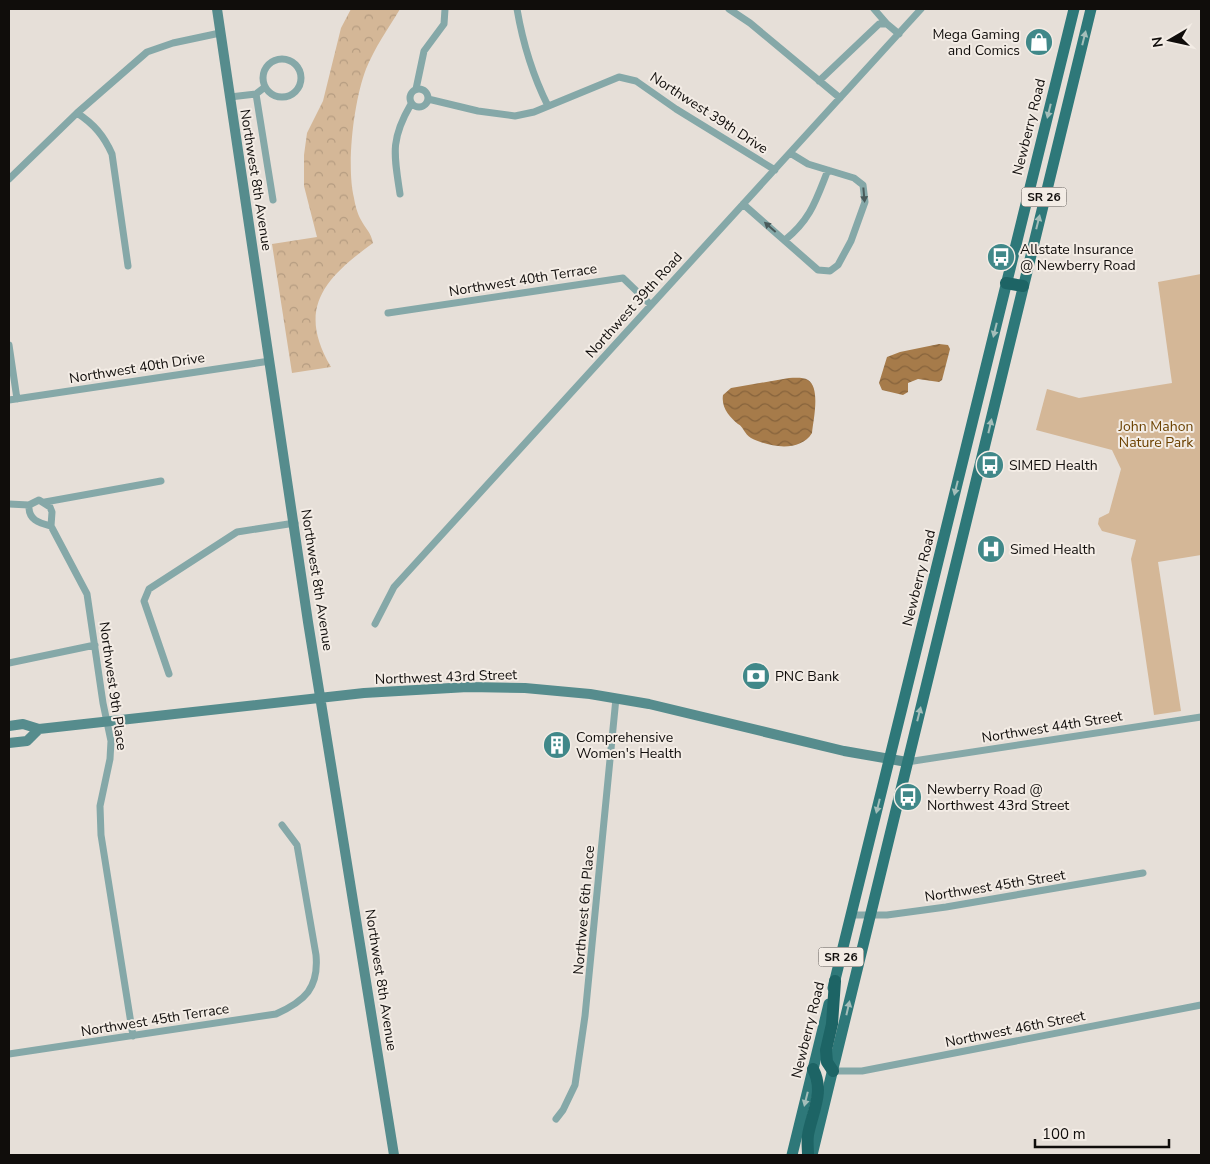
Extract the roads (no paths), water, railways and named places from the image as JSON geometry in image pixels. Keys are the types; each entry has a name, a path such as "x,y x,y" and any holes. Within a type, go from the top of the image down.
{"highway":[{"path":"1006,283 1023,286"},
{"path":"833,1071 827,1062 826,1050 832,1024 835,981"},
{"path":"808,1155 808,1136 819,1088 818,1078 814,1069"}],"main road":[{"name":"Newberry Road","path":"792,1155 1074,9"},
{"name":"SR 26","path":"812,1155 1091,9"}],"street":[{"name":"Northwest 8th Avenue","path":"217,9 394,1155"},
{"path":"400,194 394,156 395,139 401,122 412,104 410,97 416,89 424,52 444,24 445,9"},
{"path":"518,9 522,36 533,76 548,106"},
{"path":"730,9 750,23 840,98"},
{"path":"874,9 899,34"},
{"name":"Northwest 39th Road","path":"375,624 394,587 921,9"},
{"path":"819,81 879,24 887,24"},
{"path":"9,179 77,113 147,52 173,43 220,33"},
{"path":"275,60 286,60 298,69 300,83 292,94 279,97 271,94 265,87 264,71 275,60"},
{"name":"Northwest 39th Drive","path":"416,89 424,90 428,99 478,111 515,116 534,112 619,77 636,80 676,109 775,170"},
{"path":"230,97 256,94 265,87"},
{"path":"256,94 273,200"},
{"path":"412,104 421,107 428,99"},
{"path":"77,113 88,120 105,138 112,154 128,266"},
{"path":"743,204 818,270 830,271 838,265 851,241 862,210 865,192 863,185 854,178 808,164 790,153"},
{"path":"785,240 807,219 816,202 828,170"},
{"name":"Northwest 40th Terrace","path":"388,313 623,278 651,305"},
{"path":"9,345 17,399"},
{"name":"Northwest 40th Drive","path":"9,400 270,361"},
{"path":"9,504 29,505 39,500 45,502 161,481"},
{"name":"Northwest 9th Place","path":"45,502 52,512 51,526 87,594 103,703 108,720 110,759 100,806 100,828 133,1036"},
{"path":"29,505 31,516 35,520 51,526"},
{"path":"169,674 144,601 149,589 238,532 295,523"},
{"path":"9,663 95,645"},
{"name":"Northwest 43rd Street","path":"9,726 23,724 39,729 108,720 414,689 468,687 533,689 616,698 711,717 844,751 907,762"},
{"name":"Northwest 6th Place","path":"556,1119 564,1110 575,1085 585,1016 616,698"},
{"name":"Northwest 44th Street","path":"907,762 1201,717"},
{"name":"Northwest 43rd Street","path":"9,743 27,741 39,729"},
{"name":"Northwest 45th Terrace","path":"9,1054 276,1014 294,1006 302,999 314,982 316,955 297,846 282,825"},
{"name":"Northwest 45th Street","path":"851,915 888,915 999,899 1143,873"},
{"name":"Northwest 46th Street","path":"833,1071 862,1071 1201,1005"}],"water":[{"path":"939,344 948,345 950,349 942,380 939,382 918,379 908,383 908,392 903,395 882,390 879,383 887,357 900,352"},
{"path":"789,378 804,378 812,384 815,397 815,413 812,433 807,439 792,446 775,446 751,438 727,412 723,404 723,395 731,388"}],"place":[{"name":"Mega Gaming and Comics","path":"1039,42"},
{"name":"Allstate Insurance @ Newberry Road","path":"1001,257"},
{"name":"SIMED Health","path":"990,465"},
{"name":"Simed Health","path":"991,549"},
{"name":"PNC Bank","path":"756,676"},
{"name":"Comprehensive Women's Health","path":"557,745"},
{"name":"Newberry Road @ Northwest 43rd Street","path":"908,797"}],"park label":[{"name":"John Mahon Nature Park","path":"1156,434"}]}
